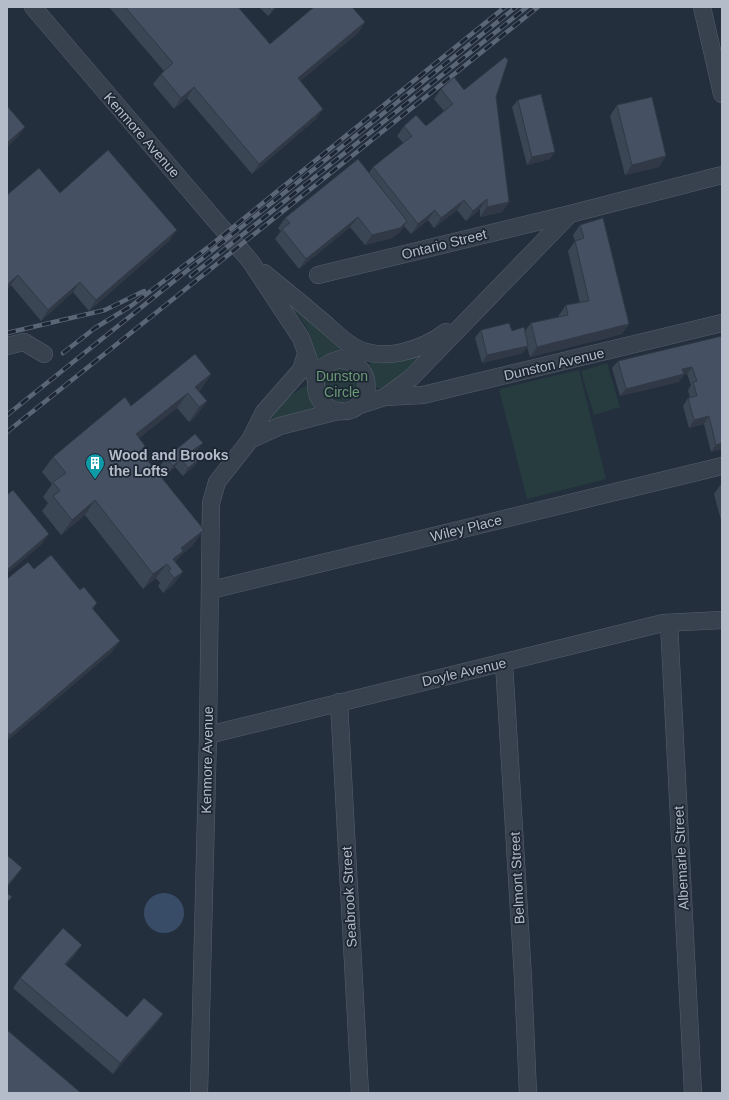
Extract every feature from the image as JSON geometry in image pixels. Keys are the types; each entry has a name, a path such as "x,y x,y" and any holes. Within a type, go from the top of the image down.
{"street":[{"name":"Kenmore Avenue","path":"33,7 251,262 301,338 309,370 264,412 250,440 217,482 211,503 211,590 199,1093"},
{"path":"702,7 722,94"},
{"name":"Ontario Street","path":"318,275 570,214 722,174"},
{"path":"480,307 436,340 416,349 392,354 353,356 309,370 318,397 323,404 330,409 345,411 385,397 411,378 480,307 570,214"},
{"name":"Kenmore Avenue","path":"251,262 343,340 353,356"},
{"name":"Dunston Avenue","path":"385,397 423,395 722,323"},
{"path":"7,346 24,342 44,354"},
{"path":"353,356 363,372 367,386 366,393 357,406"},
{"name":"Kenmore Avenue","path":"250,440 280,426 338,411"},
{"name":"Wiley Place","path":"211,590 722,466"},
{"name":"Doyle Avenue","path":"208,735 669,623 722,620"},
{"name":"Albemarle Street","path":"669,623 694,1093"},
{"name":"Belmont Street","path":"504,663 523,978 528,1093"},
{"name":"Seabrook Street","path":"340,702 360,1093"}],"green space":[{"name":"Dunston Circle","path":"280,295 338,344 340,349 336,353 317,363 313,358 313,348 308,331 299,316"},
{"name":"Dunston Circle","path":"431,350 391,384 380,389 376,387 373,373 369,365 371,361"},
{"path":"607,363 620,407 594,415 581,371"},
{"name":"Dunston Circle","path":"338,368 344,368 348,369 355,375 358,385 357,392 351,399 344,402 338,402 334,401 327,395 324,388 324,382 325,378 331,371"},
{"path":"579,370 606,479 527,499 499,389"},
{"name":"Dunston Circle","path":"306,385 315,401 317,411 273,422 270,419 275,410 285,400"}],"water":[{"path":"168,893 175,896 181,902 184,913 183,921 175,930 168,933 160,933 153,930 145,921 144,909 147,902 156,894"}],"building":[{"path":"125,7 238,7 270,44 314,7 352,7 365,22 298,78 323,109 259,164 194,87 181,98 161,74 173,63"},
{"path":"268,7 275,7 272,11"},
{"path":"505,57 508,60 496,97 509,202 487,207 487,199 473,211 464,200 441,218 435,210 418,224 373,167 412,136 404,126 416,115 426,126 453,104 441,89 454,77 464,90"},
{"path":"541,94 555,152 532,157 518,100"},
{"path":"652,97 666,156 632,165 617,105"},
{"path":"7,106 25,127 7,143"},
{"path":"108,150 177,230 96,300 80,282 48,310 18,275 7,285 7,195 39,168 60,193"},
{"path":"358,159 407,221 400,228 372,235 358,217 306,259 282,229 290,223 285,218"},
{"path":"603,218 629,324 537,347 531,323 568,315 566,305 589,301 575,241 584,238 580,225"},
{"path":"509,323 512,331 524,327 528,346 487,355 481,330"},
{"path":"722,336 722,443 716,445 709,416 694,420 688,398 697,396 693,382 697,381 692,367 682,369 684,374 626,389 618,361"},
{"name":"Wood and Brooks the Lofts","path":"195,354 211,374 195,387 207,401 199,407 188,393 136,434 145,446 140,451 204,530 181,548 183,551 173,559 183,572 174,578 168,571 171,569 167,564 153,574 95,500 72,520 53,496 60,491 53,482 66,473 53,457 125,397 131,406"},
{"path":"195,434 203,443 193,450 200,458 188,468 181,459 173,466 166,458"},
{"path":"13,490 49,534 7,570 7,495"},
{"path":"51,555 80,590 84,587 97,603 92,608 120,641 10,735 7,732 7,579 28,562 34,569"},
{"path":"7,855 22,868 7,886"},
{"path":"7,893 12,897 7,902"},
{"path":"63,928 82,945 65,964 127,1017 144,998 163,1014 120,1063 20,978"},
{"path":"7,1030 81,1093 7,1093"}],"railway":[{"path":"63,353 95,328 131,306 211,245 505,7"},
{"path":"7,415 516,7"},
{"path":"191,276 527,7"},
{"path":"7,432 538,7"},
{"path":"7,333 105,310 144,291"}],"place":[{"name":"Wood and Brooks the Lofts","path":"95,480"}]}
